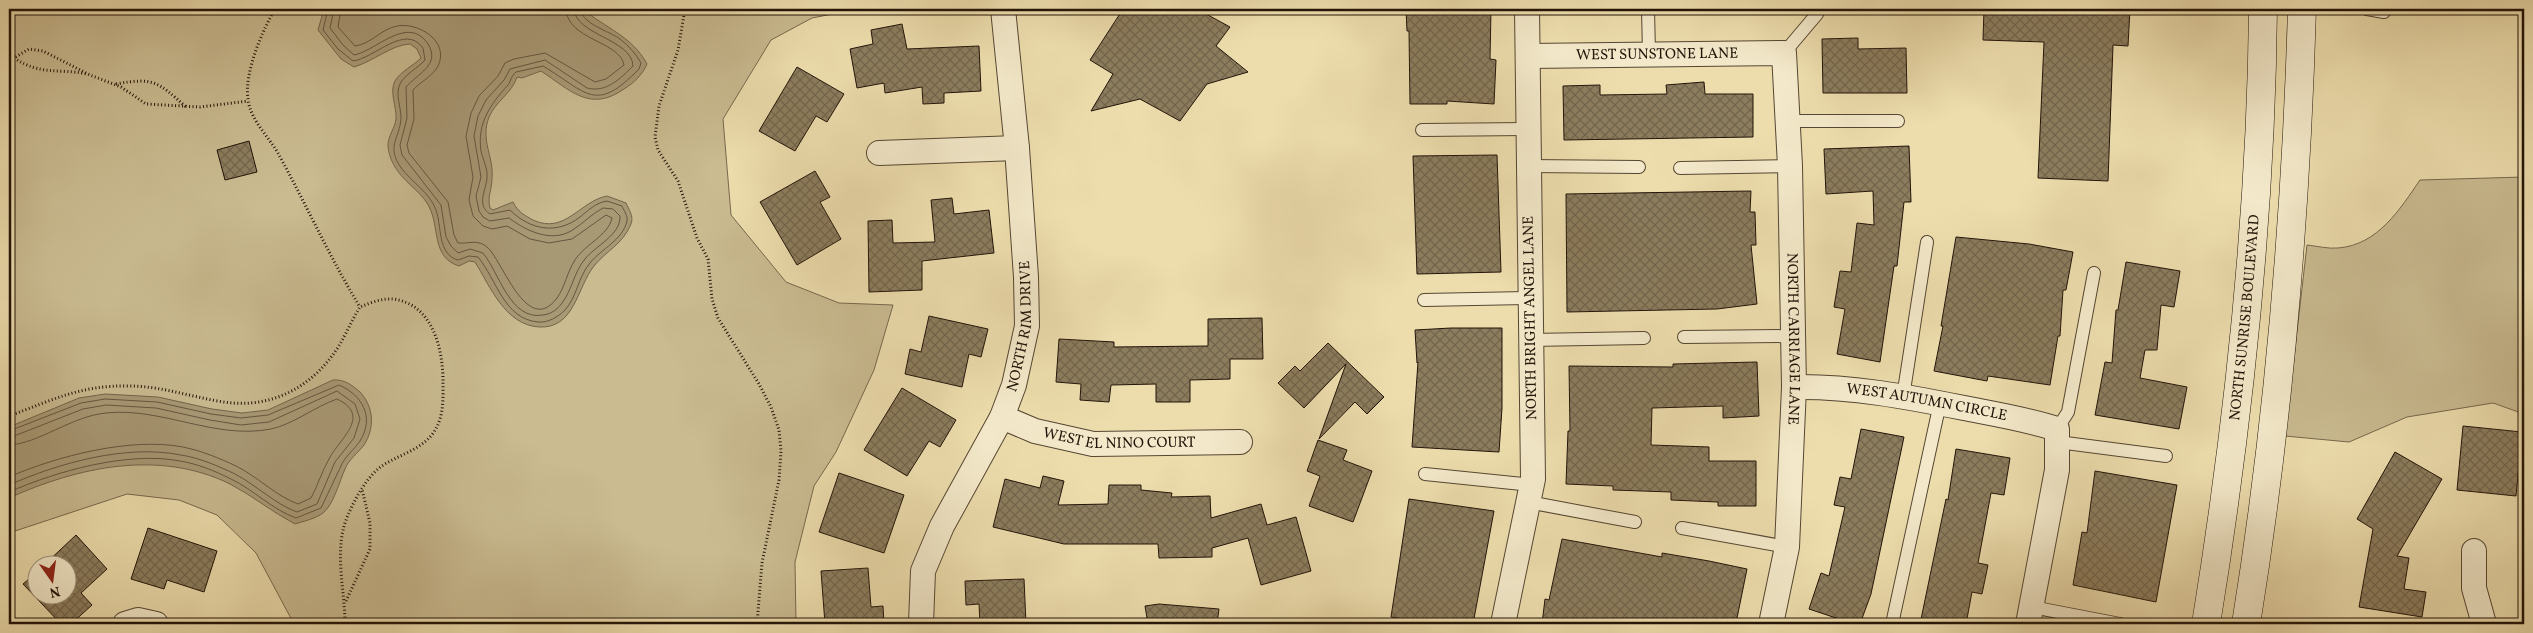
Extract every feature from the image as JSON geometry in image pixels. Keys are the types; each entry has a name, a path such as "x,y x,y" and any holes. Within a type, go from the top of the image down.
{"street":[{"name":"NORTH RIM DRIVE","path":"921,624 924,571 942,526 1002,418 1014,385 1026,326 1026,277 1017,148 1004,9"},
{"name":"NORTH BRIGHT ANGEL LANE","path":"1503,624 1530,494 1531,340 1528,9"},
{"name":"NORTH SUNRISE BOULEVARD","path":"2206,624 2234,434 2258,199 2263,9"},
{"path":"2246,624 2275,426 2293,207 2302,9"},
{"name":"WEST SUNSTONE LANE","path":"1529,56 1784,53"},
{"name":"NORTH CARRIAGE LANE","path":"1771,624 1787,547 1794,387 1789,121 1784,53"},
{"path":"879,153 1017,148"},
{"path":"2258,199 2293,207"},
{"name":"WEST AUTUMN CIRCLE","path":"1794,387 1834,386 1940,403 2037,423 2057,435"},
{"name":"WEST EL NINO COURT","path":"1002,418 1035,431 1093,444 1240,442"},
{"path":"2030,616 2056,470 2057,435"},
{"path":"2474,551 2474,588 2484,624"},
{"path":"125,624 138,620 156,624"}],"lane":[{"path":"1648,9 1649,54"},
{"path":"1784,53 1817,14 1819,9"},
{"path":"2367,9 2384,12"},
{"path":"1789,121 1898,121"},
{"path":"1422,130 1528,129"},
{"path":"1528,166 1640,167"},
{"path":"1680,168 1790,166"},
{"path":"1903,397 1927,242"},
{"path":"2094,273 2068,412 2057,435 2166,456"},
{"path":"1424,300 1530,298"},
{"path":"1684,337 1793,336"},
{"path":"1531,340 1644,338"},
{"path":"1892,624 1940,403"},
{"path":"1425,474 1530,494 1635,522"},
{"path":"1682,528 1787,547"},
{"path":"2030,616 2120,624"}],"path":[{"path":"275,9 261,38 248,81 248,101 256,120 278,152 300,192 337,269 360,307"},
{"path":"685,9 680,43 660,106 655,137 658,150 678,181 697,238 708,259 712,299 718,318 759,384 771,407 779,430 781,451 779,480 762,564 757,624"},
{"path":"14,58 30,48 43,51 90,74 116,84 146,104 186,107 248,101"},
{"path":"9,58 14,58 42,71 70,71 90,74"},
{"path":"116,84 141,79 155,82 186,107"},
{"path":"9,416 64,394 97,386 162,388 230,403 271,400 296,390 326,363 336,350 360,307 379,300 393,299 407,303 425,317 433,330 442,359 443,402 435,431 412,450 378,469 362,489 347,517 340,548 346,624"},
{"path":"345,604 370,548 370,523 362,489"}],"shaded area":[{"path":"9,9 858,9 812,18 771,40 723,119 731,215 786,282 839,303 893,305 874,370 836,452 814,486 795,562 796,624 294,624 256,553 217,515 179,500 127,494 9,533"},
{"path":"2524,177 2524,414 2493,403 2407,417 2349,442 2285,436 2307,245 2338,248 2365,240 2386,224 2420,180"}],"water":[{"path":"324,9 583,9 626,39 641,54 647,64 643,71 631,84 612,96 590,99 581,96 541,71 522,78 517,77 512,88 489,117 486,134 492,170 490,208 493,210 513,202 519,211 533,220 554,223 572,216 597,199 607,196 626,203 631,213 632,221 628,231 594,266 574,305 560,321 551,326 527,325 508,312 500,303 475,262 469,261 459,266 445,257 438,243 428,205 397,170 388,148 389,138 396,119 393,85 400,75 421,58 417,49 410,44 396,47 354,67 341,59 318,30"},
{"path":"333,380 341,380 348,383 365,398 370,411 370,432 364,445 347,465 327,510 313,518 295,524 230,484 203,473 175,467 147,465 119,466 91,471 35,487 9,498 9,427 79,398 105,394 158,397 212,409 242,413 268,410"}],"building":[{"path":"1123,9 1197,9 1230,27 1216,46 1248,72 1207,84 1180,121 1140,99 1091,111 1113,74 1090,60"},
{"path":"1406,9 1491,9 1490,59 1496,60 1494,104 1447,101 1447,104 1410,104 1409,31 1407,31"},
{"path":"1984,9 2130,9 2128,46 2113,45 2108,181 2038,178 2044,42 1983,40"},
{"path":"902,24 907,49 979,46 981,91 944,93 944,103 923,104 922,87 885,93 884,83 857,88 850,49 873,44 871,30"},
{"path":"1858,38 1858,49 1906,48 1907,93 1823,93 1822,39"},
{"path":"797,67 844,94 827,122 816,116 795,151 759,131"},
{"path":"1704,82 1705,94 1753,94 1753,137 1564,140 1563,86 1600,85 1600,95 1667,94 1666,85"},
{"path":"249,141 257,172 225,180 217,150"},
{"path":"1909,146 1911,202 1904,202 1897,266 1894,266 1880,362 1837,354 1845,309 1834,307 1840,271 1851,272 1857,223 1874,225 1873,191 1826,194 1824,149"},
{"path":"1497,155 1501,272 1417,274 1413,156"},
{"path":"815,171 830,197 820,202 841,239 797,265 760,202"},
{"path":"1751,191 1750,212 1755,212 1756,245 1751,245 1757,304 1717,309 1567,312 1566,194"},
{"path":"952,198 954,214 989,210 994,253 922,261 922,290 869,292 868,221 892,220 893,243 935,242 931,200"},
{"path":"1956,237 2029,244 2073,252 2066,290 2063,290 2060,336 2058,336 2050,385 1988,376 1987,381 1934,371 1943,326 1941,326"},
{"path":"2126,262 2180,271 2174,307 2161,305 2157,350 2145,350 2140,378 2187,387 2179,429 2095,415 2105,362 2112,363 2116,310 2118,310"},
{"path":"929,316 988,329 981,357 969,354 962,387 905,374 910,349 921,352"},
{"path":"1262,318 1263,359 1230,359 1230,379 1190,380 1190,402 1156,402 1156,384 1111,385 1109,402 1080,400 1081,384 1056,382 1059,339 1114,342 1114,347 1208,346 1208,319"},
{"path":"1502,328 1502,408 1499,452 1412,447 1418,362 1415,330"},
{"path":"1328,343 1384,397 1367,414 1355,402 1319,439 1346,364 1304,408 1278,383 1295,366 1300,371"},
{"path":"1757,362 1759,416 1723,418 1723,406 1652,408 1651,445 1709,447 1709,461 1756,461 1756,506 1718,506 1718,502 1671,500 1671,492 1613,490 1613,486 1566,484 1568,431 1570,431 1569,366 1673,367 1673,364"},
{"path":"902,388 956,420 940,447 929,441 907,476 864,450"},
{"path":"2463,426 2522,432 2516,496 2457,490"},
{"path":"1861,429 1904,437 1871,594 1860,624 1854,624 1809,609 1821,573 1829,576 1845,507 1834,505 1840,477 1851,479"},
{"path":"1318,440 1347,450 1343,460 1372,471 1353,522 1309,506 1320,476 1307,471"},
{"path":"1956,449 2010,458 2004,495 1991,493 1978,563 1988,565 1982,594 1972,592 1966,624 1920,624 1946,499 1948,500"},
{"path":"2395,452 2442,479 2397,556 2409,558 2404,589 2426,592 2422,617 2359,607 2373,529 2357,519"},
{"path":"2095,471 2177,485 2156,602 2073,585 2082,532 2087,533"},
{"path":"839,473 904,495 884,553 819,532"},
{"path":"1043,476 1064,481 1058,505 1108,504 1109,485 1141,485 1141,490 1172,493 1171,497 1210,496 1211,518 1261,504 1267,525 1296,517 1311,571 1261,585 1248,538 1212,548 1212,557 1159,558 1158,544 1064,544 993,527 1005,479 1040,488"},
{"path":"1409,499 1494,511 1473,624 1440,624 1391,617"},
{"path":"148,528 217,551 204,592 167,580 164,589 131,579"},
{"path":"76,535 107,569 81,593 92,605 71,624 61,624 44,606 78,606 78,556 54,556"},
{"path":"1562,539 1662,557 1662,553 1747,569 1736,623 1728,621 1727,624 1542,624 1545,599 1549,600"},
{"path":"868,568 871,607 883,606 884,624 825,624 821,571"},
{"path":"1024,579 1026,624 980,624 979,604 966,605 965,581"},
{"path":"28,580 28,589 23,584"},
{"path":"1159,604 1219,609 1217,624 1148,624 1145,606"}]}
